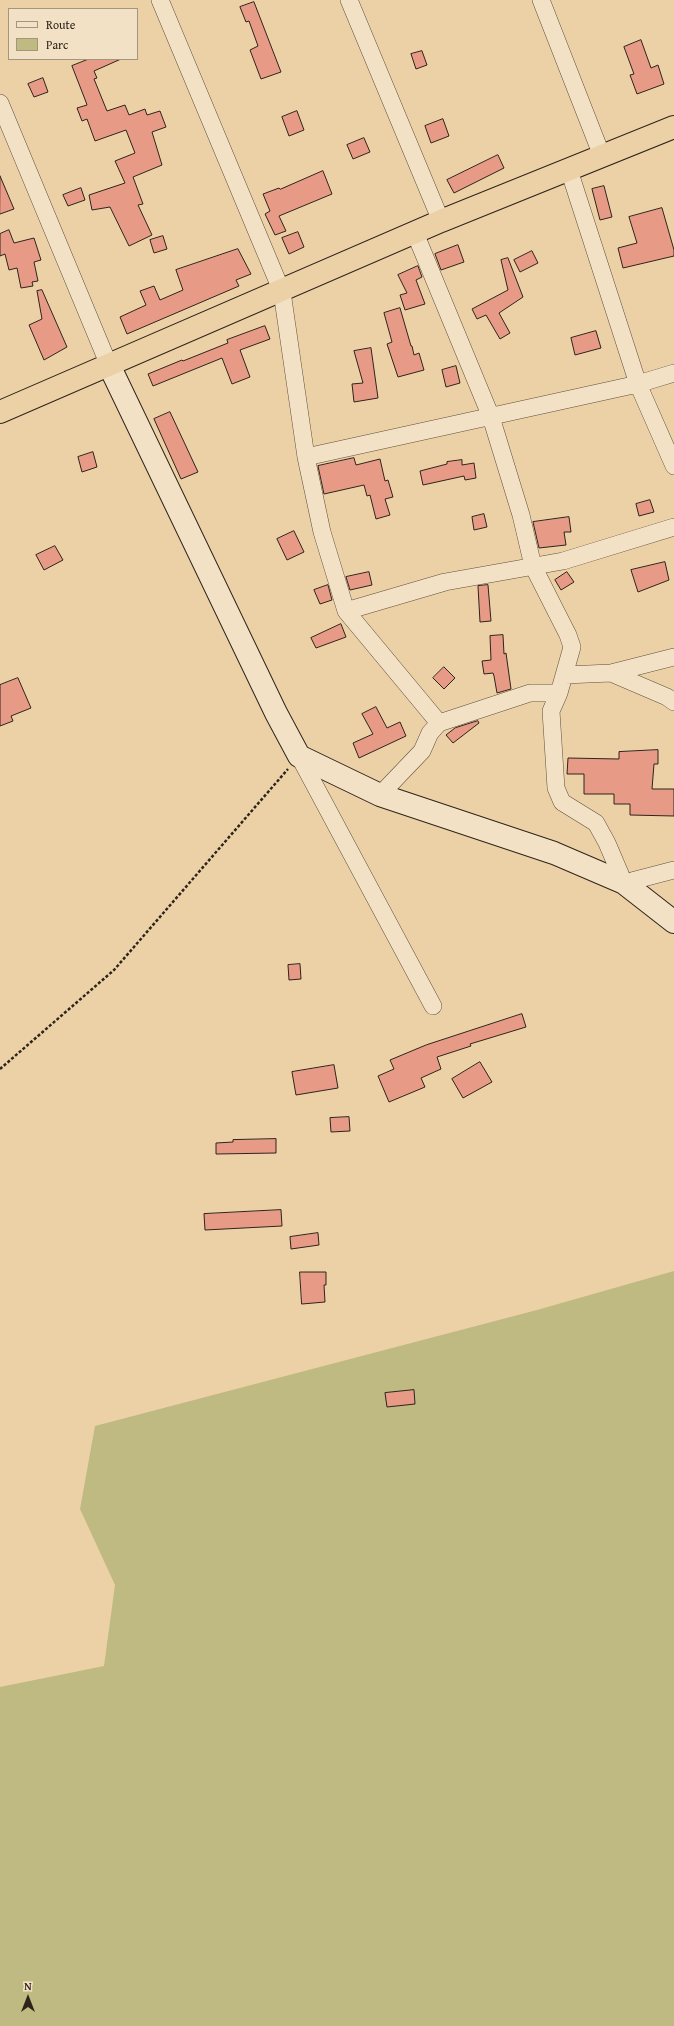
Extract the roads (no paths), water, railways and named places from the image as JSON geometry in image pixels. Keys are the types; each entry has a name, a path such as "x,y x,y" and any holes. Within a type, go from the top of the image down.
{"highway":[{"path":"0,412 108,364 282,292 441,222 674,127"}],"street":[{"path":"160,0 282,292 306,457 322,532 346,611 439,723"},
{"path":"349,0 441,222"},
{"path":"540,0 602,156"},
{"path":"0,103 108,364 299,756 433,1006"},
{"path":"569,170 638,384 674,466"},
{"path":"415,233 491,417 521,515 533,566 568,635 572,647 565,675 551,711 556,788 562,802 596,823 607,843 624,883"},
{"path":"306,457 638,384 674,373"},
{"path":"346,611 445,582 574,558 674,527"},
{"path":"565,675 611,673 674,657"},
{"path":"611,673 667,697 674,702"},
{"path":"380,795 422,751 430,732 439,723 530,693 559,693"},
{"path":"299,756 380,795 554,853 624,883 674,922"},
{"path":"624,883 674,870"}]}
